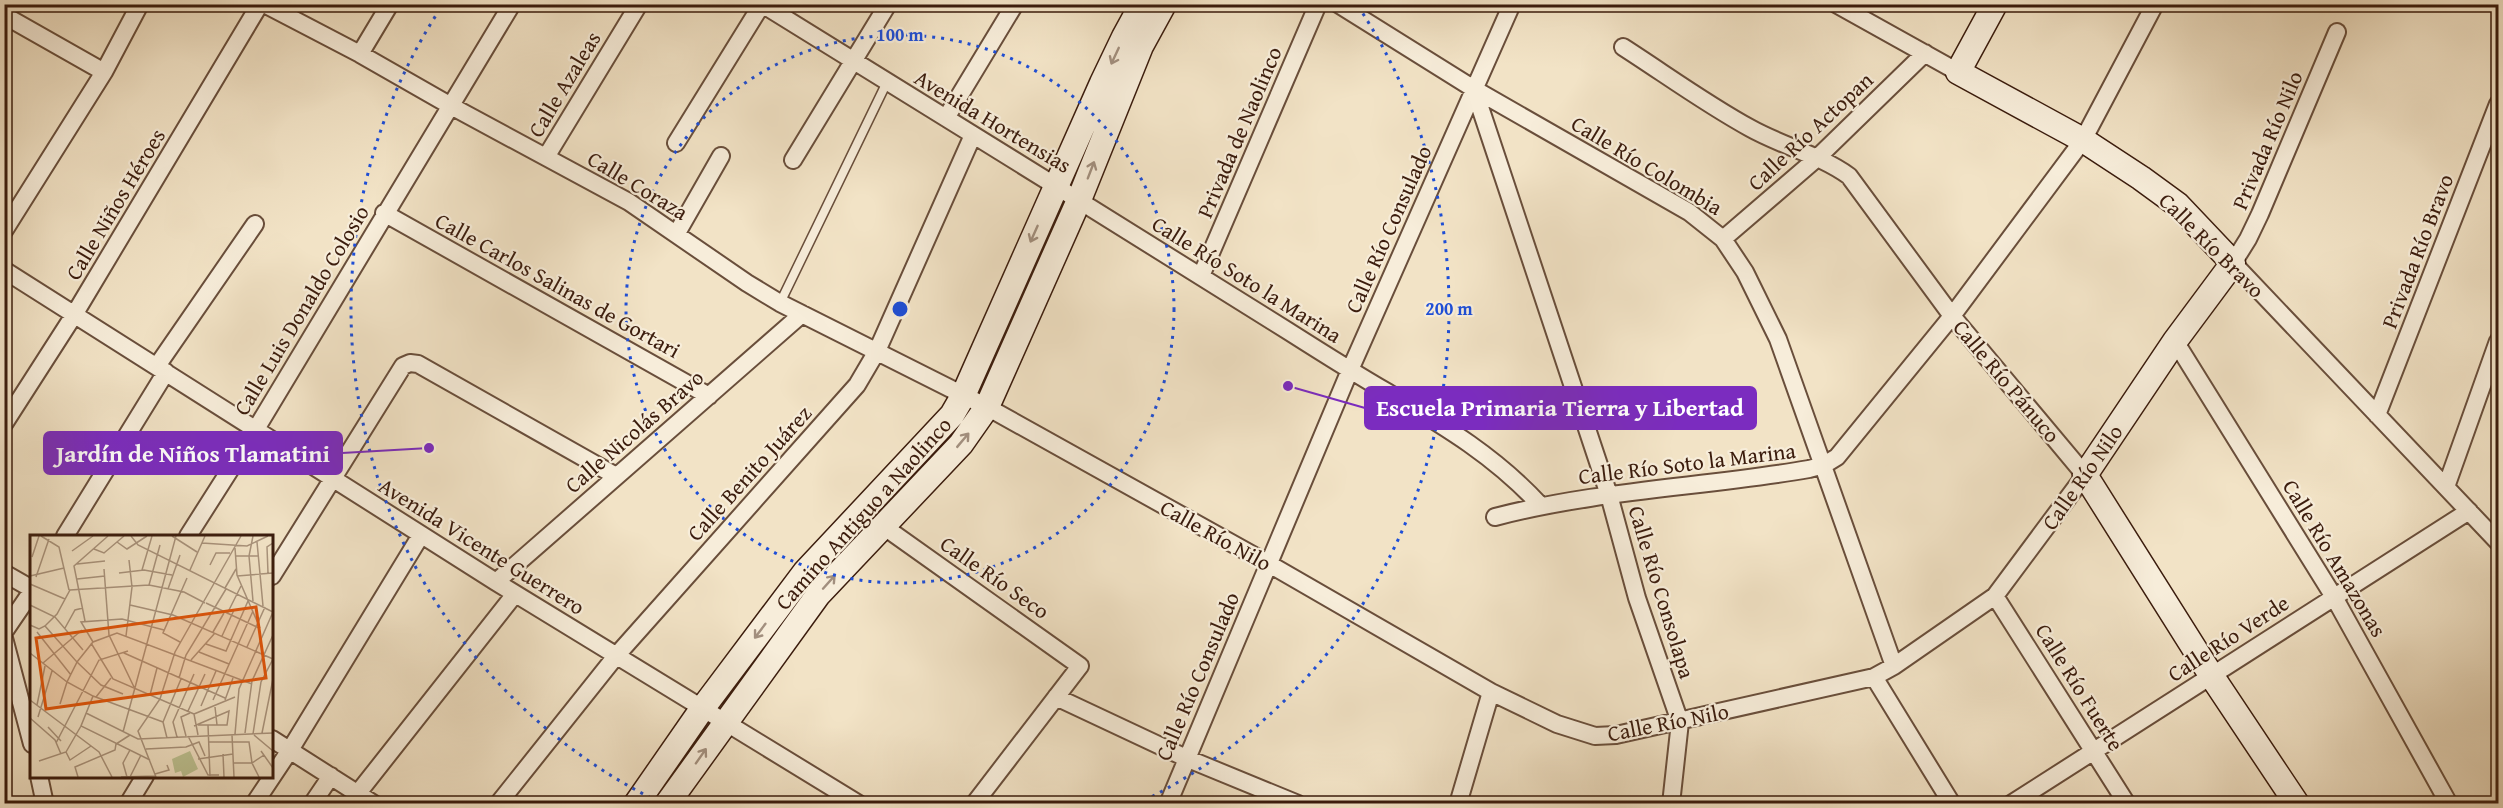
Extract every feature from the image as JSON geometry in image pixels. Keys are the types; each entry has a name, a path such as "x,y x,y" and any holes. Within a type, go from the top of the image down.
{"main road":[{"name":"Camino Antiguo a Naolinco","path":"636,804 702,709 805,573 952,415 963,396 1055,185 1124,37 1142,4"},
{"name":"Camino Antiguo a Naolinco","path":"667,804 724,722 818,595 961,444 987,407 1079,200 1141,46 1164,4"},
{"path":"1958,72 1995,4"},
{"name":"Calle Río Bravo","path":"1958,72 2083,140 2178,205 2233,262"},
{"name":"Calle Río Nilo","path":"2085,476 2175,341 2233,262"},
{"name":"Calle Río Pánuco","path":"2085,476 2211,675 2297,804"}],"street":[{"path":"4,231 104,72 140,4"},
{"name":"Calle Coraza","path":"262,4 360,54 451,106 629,201 747,283 780,303 987,407"},
{"name":"Calle Niños Héroes","path":"4,424 74,315 262,4"},
{"path":"360,54 390,4"},
{"name":"Calle Luis Donaldo Colosio","path":"189,535 256,429 384,213 512,4"},
{"name":"Calle Azaleas","path":"546,157 639,4"},
{"path":"793,160 888,4"},
{"path":"946,118 1016,4"},
{"name":"Privada de Naolinco","path":"1201,276 1318,4"},
{"name":"Calle Río Colombia","path":"1338,4 1474,89 1689,213 1723,239 1745,272 1778,339 1894,666"},
{"name":"Calle Río Consulado","path":"1168,804 1350,370 1512,4"},
{"name":"Calle Río Bravo","path":"1836,4 1958,72"},
{"name":"Calle Río Soto la Marina","path":"1079,200 1350,370 1451,430 1488,455 1516,479 1540,505 1792,472 1824,465 1848,445 1952,316 2083,140 2155,4"},
{"path":"676,142 762,5"},
{"name":"Avenida Hortensias","path":"762,5 1079,200"},
{"path":"8,14 104,72"},
{"name":"Privada Río Nilo","path":"2233,262 2260,214 2337,32"},
{"name":"Calle Río Pánuco","path":"1623,47 1749,128 1836,166 1849,176 1861,189 1952,316 2085,476"},
{"name":"Calle Río Actopan","path":"1723,239 1816,159 1925,53"},
{"name":"Calle Río Consolapa","path":"1474,89 1609,495 1636,598 1680,722 1671,804"},
{"name":"Privada Río Bravo","path":"2377,415 2499,104"},
{"name":"Calle Benito Juárez","path":"498,804 616,656 857,385 877,351 973,135"},
{"path":"677,233 721,156"},
{"name":"Calle Carlos Salinas de Gortari","path":"384,213 709,396"},
{"path":"66,535 161,369 255,224"},
{"name":"Calle Río Bravo","path":"2233,262 2499,542"},
{"name":"Avenida Vicente Guerrero","path":"4,270 495,582 859,804"},
{"name":"Calle Nicolás Bravo","path":"495,582 802,314"},
{"name":"Calle Río Amazonas","path":"2175,341 2334,597 2449,804"},
{"path":"2446,487 2497,351"},
{"path":"273,574 403,366 410,363 418,364 616,476"},
{"name":"Calle Río Nilo","path":"987,407 1269,564 1491,692 1557,724 1594,736 1616,735 1680,722 1874,677 1894,666 1995,596 2085,476"},
{"path":"1495,517 1540,505"},
{"name":"Calle Río Verde","path":"2011,804 2469,511"},
{"name":"Calle Río Seco","path":"883,526 1080,666 1056,697"},
{"path":"273,776 421,535"},
{"path":"4,573 30,589"},
{"path":"4,632 30,593"},
{"path":"358,793 515,594"},
{"name":"Calle Río Fuerte","path":"1995,596 2127,804"},
{"path":"4,638 30,736"},
{"path":"1874,677 1952,804"},
{"path":"1458,804 1491,692"},
{"path":"974,804 1056,697 1186,758 1298,804"},
{"path":"273,740 374,804"},
{"path":"312,804 331,776"},
{"path":"39,778 45,804"},
{"path":"128,804 144,778"},
{"path":"254,804 271,778"}],"lane":[{"path":"780,303 887,82"}],"place":[{"name":"Escuela Primaria Tierra y Libertad","path":"1288,386"},
{"name":"Jardín de Niños Tlamatini","path":"429,448"}]}
